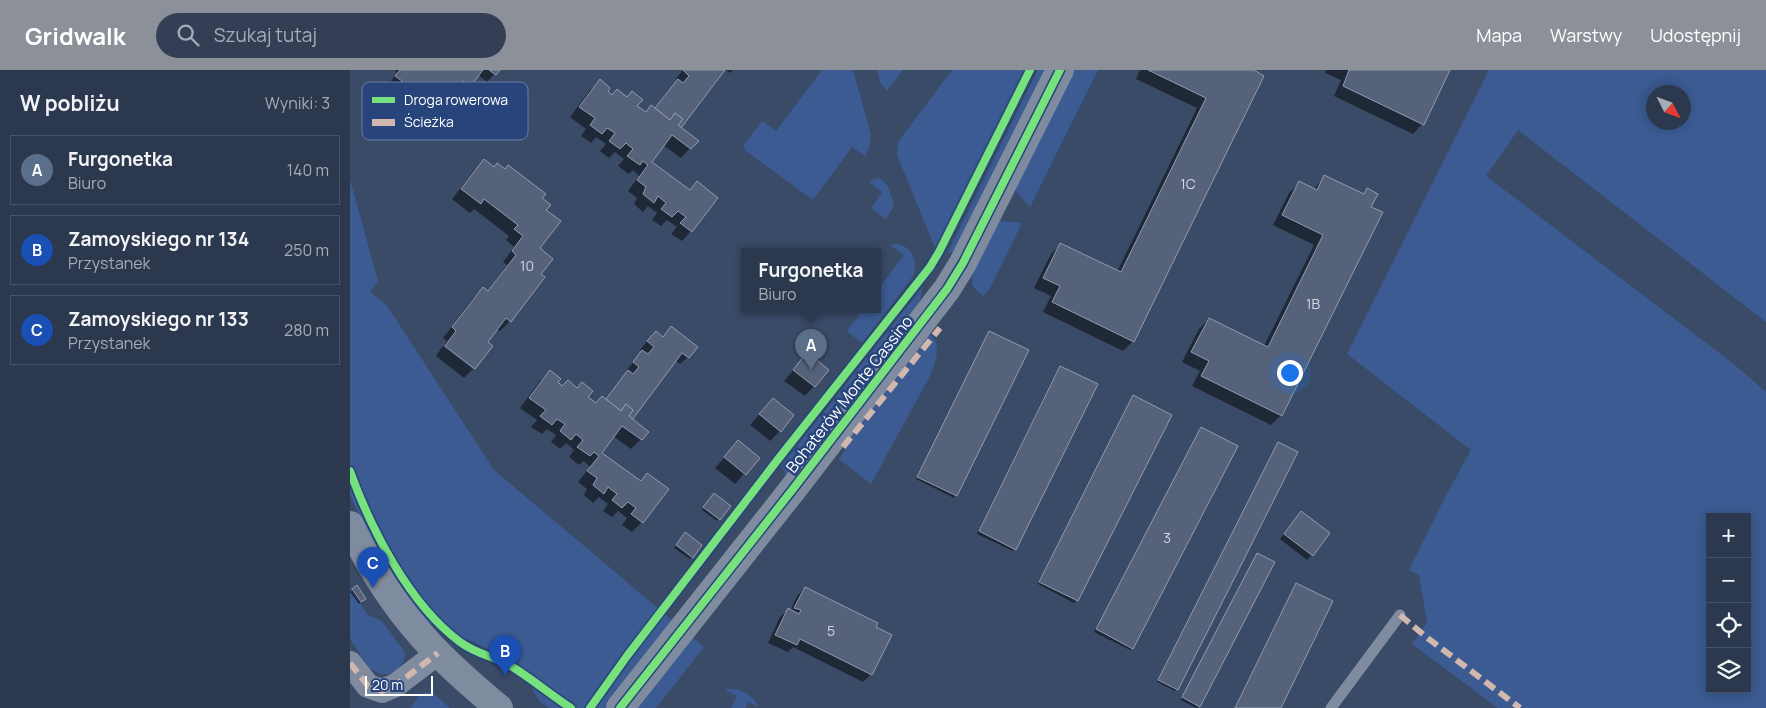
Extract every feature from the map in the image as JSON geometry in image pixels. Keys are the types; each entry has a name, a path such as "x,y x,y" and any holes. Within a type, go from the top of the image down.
{"street":[{"name":"Bohaterów Monte Cassino","path":"620,708 793,489 947,288 963,263 1060,70"},
{"path":"350,525 373,569 394,601 438,653 499,708"},
{"path":"350,663 368,686 382,691 396,685 438,653"}],"lane":[{"path":"1331,708 1400,615"}],"shaded area":[{"path":"822,70 853,70 871,135 869,149 865,156 852,147 813,200 746,151 743,146 762,121 776,131"},
{"path":"877,70 903,70 887,91 880,82"},
{"path":"952,70 1024,70 935,248 897,155 898,142"},
{"path":"1038,70 1045,70 955,251 947,254"},
{"path":"1074,70 1098,70 1030,207 1015,190"},
{"path":"1489,70 1766,70 1766,322 1518,130 1486,176 1735,365 1766,392 1766,708 1498,708 1412,644 1427,623 1419,575 1409,570 1471,450 1347,354"},
{"path":"879,178 887,186 894,206 886,219 871,208 882,192 870,183 873,179"},
{"path":"350,179 378,281 370,292 386,304 494,470 704,647 656,708 549,708 540,702 518,664 474,642 428,623 401,590 366,531 350,495"},
{"path":"999,221 1022,223 990,288 983,296 973,287 972,276"},
{"path":"890,245 900,245 910,251 915,261 914,273 862,343 847,331 861,313 881,313 881,286 904,255"},
{"path":"922,288 920,301 786,477 782,465"},
{"path":"930,334 934,338 937,348 931,374 871,484 839,459 847,447 842,442"},
{"path":"350,588 368,615 382,621 406,654 398,669 391,674 381,674 370,669 350,639"},
{"path":"725,690 746,693 754,699 758,707 748,702 745,708 731,708 737,696"},
{"path":"427,692 434,694 450,708 410,708 420,695"}],"building":[{"path":"400,70 483,70 474,82 401,82 395,76"},
{"path":"489,70 500,70 496,75"},
{"path":"683,70 725,70 681,128 678,125 683,119 675,113 670,120 655,108 678,79 683,83 689,76"},
{"path":"1148,70 1254,70 1264,76 1134,342 1052,302 1060,286 1043,278 1060,243 1121,272 1206,98"},
{"path":"1349,70 1450,70 1424,125 1343,86"},
{"path":"600,79 610,88 608,91 612,95 617,89 627,97 632,91 643,100 637,106 646,112 651,105 670,120 675,113 683,119 678,125 699,141 691,149 672,135 652,162 690,190 697,181 718,198 692,232 680,223 686,217 678,211 672,217 661,209 666,203 658,196 654,203 643,194 646,187 637,180 648,165 643,161 640,165 627,156 633,149 626,143 620,149 609,141 615,133 607,128 602,134 590,125 595,118 579,107"},
{"path":"484,159 494,167 497,163 505,169 508,165 546,194 542,198 551,205 546,210 561,221 540,248 553,259 541,274 545,277 511,322 506,318 488,342 493,346 475,369 445,346 456,331 452,327 483,287 488,291 516,255 512,251 523,236 514,229 518,225 484,199 481,204 461,189"},
{"path":"1324,175 1364,194 1367,188 1378,194 1371,207 1383,212 1282,416 1201,376 1209,361 1191,352 1209,318 1268,347 1323,235 1282,215 1299,181 1317,190"},
{"path":"671,326 698,347 689,358 682,353 632,420 629,416 633,410 626,404 621,411 606,399 628,370 633,374 639,367 633,362 642,350 648,354 654,347 647,341 656,331 663,337"},
{"path":"989,331 1029,350 957,496 917,477"},
{"path":"807,352 829,370 815,387 793,370"},
{"path":"1060,366 1098,384 1016,550 979,531"},
{"path":"550,370 561,379 558,382 562,386 568,380 577,388 582,382 593,391 588,397 596,403 602,396 621,411 626,404 633,410 629,416 649,432 642,440 622,426 602,453 641,481 647,473 669,489 643,523 631,514 636,508 628,502 622,508 612,500 617,494 608,487 604,494 593,485 597,478 587,471 599,456 594,452 590,456 577,447 583,440 576,434 571,440 560,431 565,424 557,419 552,425 540,416 546,410 529,398"},
{"path":"1133,395 1172,415 1078,601 1039,582"},
{"path":"773,398 794,415 781,432 759,414"},
{"path":"1201,427 1238,446 1133,649 1096,629"},
{"path":"738,440 760,458 746,475 724,457"},
{"path":"1278,442 1298,452 1178,690 1158,680"},
{"path":"714,493 731,506 720,520 703,507"},
{"path":"1301,511 1330,533 1313,556 1284,534"},
{"path":"685,532 702,545 693,558 676,545"},
{"path":"1257,553 1275,562 1200,707 1182,697"},
{"path":"1296,583 1333,601 1281,708 1235,708"},
{"path":"357,585 366,599 361,602 352,589"},
{"path":"805,587 878,623 876,627 892,635 872,675 800,639 797,645 775,635 788,608 799,614 801,610 794,608"}],"marked path":[{"path":"843,447 940,328"},
{"path":"1400,615 1520,708"},
{"path":"350,663 368,686 382,691 396,685 438,653"}],"cycle path":[{"path":"590,708 627,656 779,458 930,267 1030,70"},
{"path":"620,708 793,489 947,289 963,263 1060,70"},
{"path":"350,471 369,517 394,564 408,586 441,626 466,646 511,666 571,708"}],"place":[{"name":"Furgonetka","path":"811,370"},
{"name":"Zamoyskiego nr 133","path":"373,588"},
{"name":"Zamoyskiego nr 134","path":"505,676"}]}
